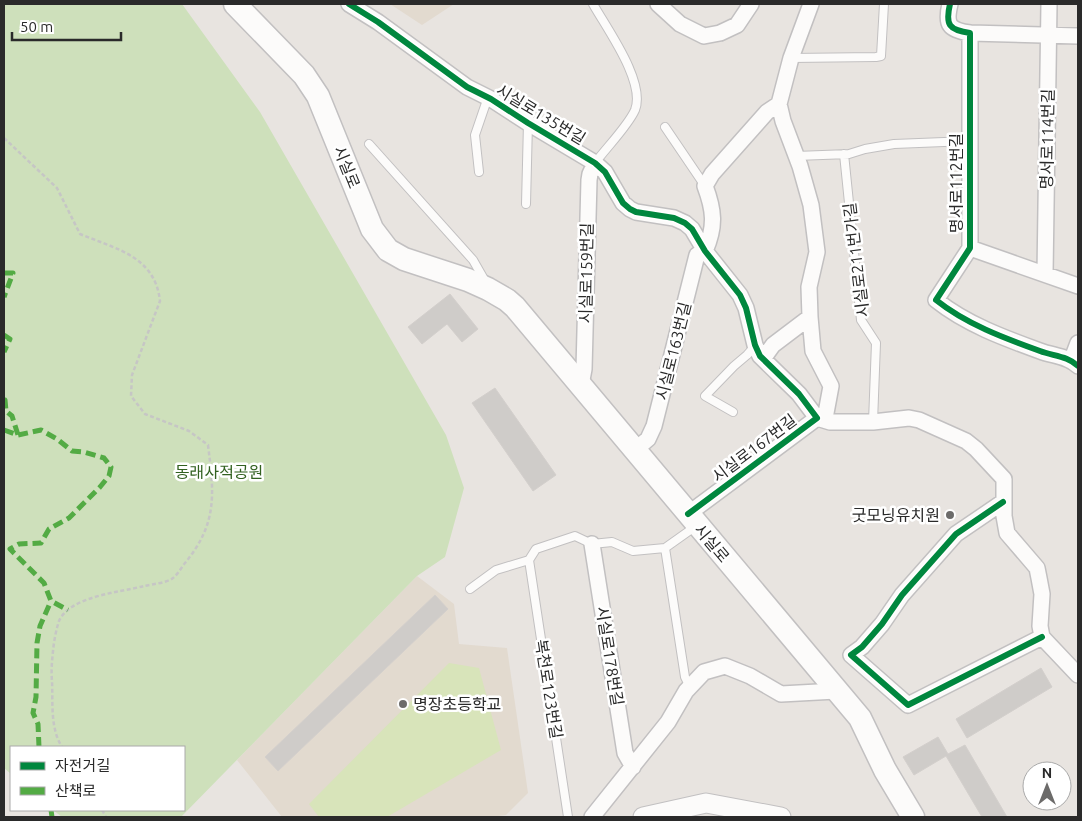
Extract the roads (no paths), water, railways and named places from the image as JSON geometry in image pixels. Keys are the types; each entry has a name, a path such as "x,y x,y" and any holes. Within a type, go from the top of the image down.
{"main road":[{"name":"시실로","path":"237,4 311,84 325,110 372,229 388,250 404,259 468,280 488,289 515,307 860,718 885,770 913,817"}],"street":[{"name":"시실로135번길","path":"349,4 378,22 467,87 488,97 595,163 605,172 623,203 630,209 636,212 674,218 685,223 692,229 705,251"},
{"path":"658,4 680,24 704,36 737,25 751,4"},
{"path":"811,4 791,58 779,104 811,206 817,252 809,287 813,351 831,386 826,413 817,418"},
{"path":"950,4 948,19 950,26 958,31 1078,36"},
{"name":"명서로114번길","path":"1045,274 1048,4"},
{"name":"명서로112번길","path":"970,33 970,248 936,300 944,307 997,335 1075,363"},
{"path":"705,251 712,236 713,206 705,186 712,174 768,112 779,104"},
{"name":"시실로159번길","path":"581,385 584,369 589,180 595,163"},
{"path":"970,248 1078,286"},
{"name":"시실로167번길","path":"693,520 817,418 799,394 763,359 755,345 746,308 740,295 705,251"},
{"name":"시실로163번길","path":"635,450 648,439 654,426 697,255 705,251"},
{"path":"763,359 773,345 810,317"},
{"path":"1075,363 1078,343"},
{"path":"817,418 830,422 873,422 909,418 936,427 966,441 976,449 1004,480 1003,502 1007,533 1037,568 1042,594 1040,626 1042,637 1078,675"},
{"path":"1003,502 956,534 902,595 882,624 862,647 851,655 908,704 1042,637"},
{"name":"시실로178번길","path":"592,544 625,752 633,767"},
{"path":"592,817 668,722 690,687 704,672 724,666 750,676 781,694 836,691"},
{"path":"643,817 706,803 781,817"}],"lane":[{"path":"593,4 632,71 637,86 636,105 632,116 595,163"},
{"path":"791,58 881,56 884,4"},
{"name":"시실로135번길","path":"478,172 475,135 488,97"},
{"name":"시실로135번길","path":"526,204 528,123"},
{"path":"665,127 705,186"},
{"name":"명서로112번길","path":"796,156 844,154 865,148 894,144 969,141"},
{"name":"시실로","path":"369,144 473,260 488,289"},
{"name":"시실로211번가길","path":"844,154 861,320 876,343 873,422"},
{"path":"733,412 705,396 755,345"},
{"path":"470,589 496,570 529,560 536,549 575,536 592,544 612,542 634,551 665,548 693,520"},
{"path":"665,548 685,677 690,687"},
{"name":"복천로123번길","path":"529,560 568,817"}],"place":[{"name":"굿모닝유치원","path":"950,515"},
{"name":"명장초등학교","path":"403,704"}],"park label":[{"name":"동래사적공원","path":"219,472"}]}
